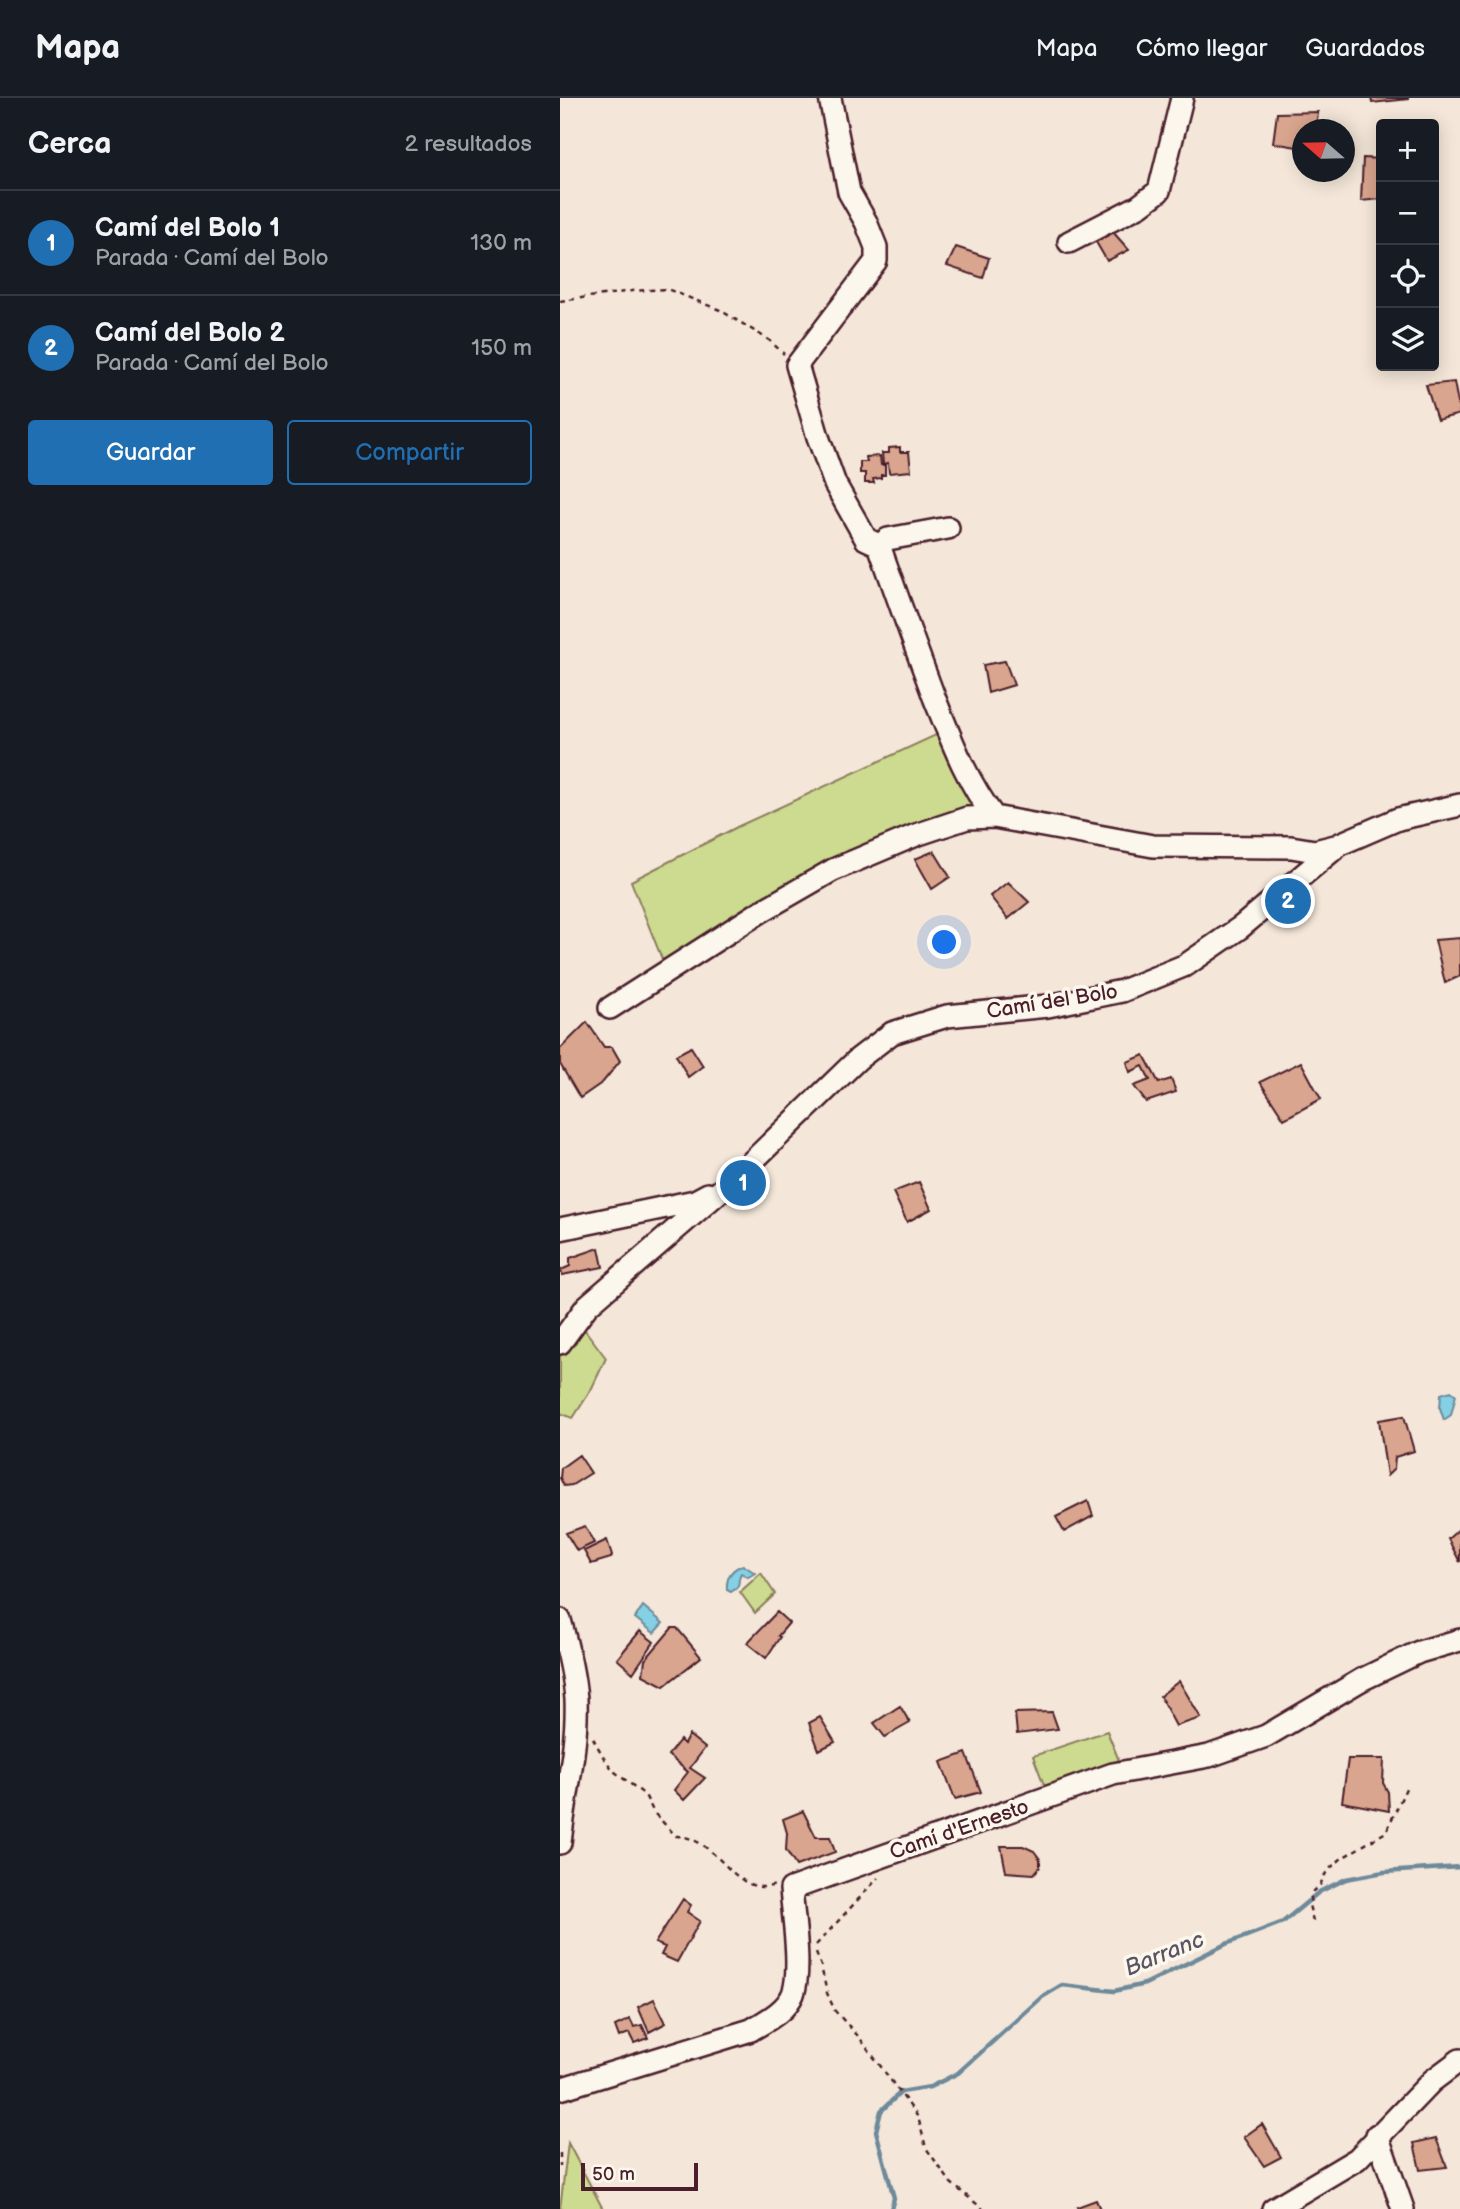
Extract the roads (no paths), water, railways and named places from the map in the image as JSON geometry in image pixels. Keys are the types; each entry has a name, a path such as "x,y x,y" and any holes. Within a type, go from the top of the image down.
{"street":[{"path":"831,98 849,192 876,247 876,261 797,365 835,484 866,539 879,545 961,766 994,817"},
{"path":"1069,242 1139,206 1159,191 1182,98"},
{"path":"879,545 888,539 948,528"},
{"name":"Camí del Bolo","path":"734,1179 858,1059 892,1033 947,1016 1048,1006 1122,991 1186,965 1241,927 1340,844 1398,819 1460,806"},
{"path":"610,1008 760,912 833,870 916,835 967,818 994,817 1153,846 1291,847 1315,852 1340,844"},
{"path":"560,1229 695,1202 734,1179"},
{"path":"560,1343 587,1306 734,1179"},
{"path":"560,1620 576,1699 572,1760 560,1843"},
{"name":"Camí d'Ernesto","path":"560,2089 751,2030 779,2013 793,1995 797,1968 791,1889 1113,1774 1209,1756 1266,1736 1361,1680 1419,1652 1460,1640"},
{"path":"1273,2209 1357,2159 1377,2135 1432,2081 1460,2060"},
{"path":"1377,2135 1403,2209"}],"water":[{"path":"1451,1391 1456,1395 1451,1415 1444,1420 1440,1408 1441,1394"},
{"path":"743,1565 755,1573 748,1577 741,1573 737,1587 731,1592 727,1590 730,1574"},
{"path":"643,1606 663,1623 654,1633 635,1618"}],"waterway":[{"name":"Barranc","path":"891,2209 894,2198 876,2131 881,2111 901,2092 930,2087 958,2073 1042,1997 1062,1985 1114,1991 1145,1984 1226,1944 1283,1922 1319,1892 1346,1879 1384,1872 1460,1867"}],"place":[{"name":"Camí del Bolo 2","path":"1288,901"},
{"name":"Camí del Bolo 1","path":"743,1183"}]}
